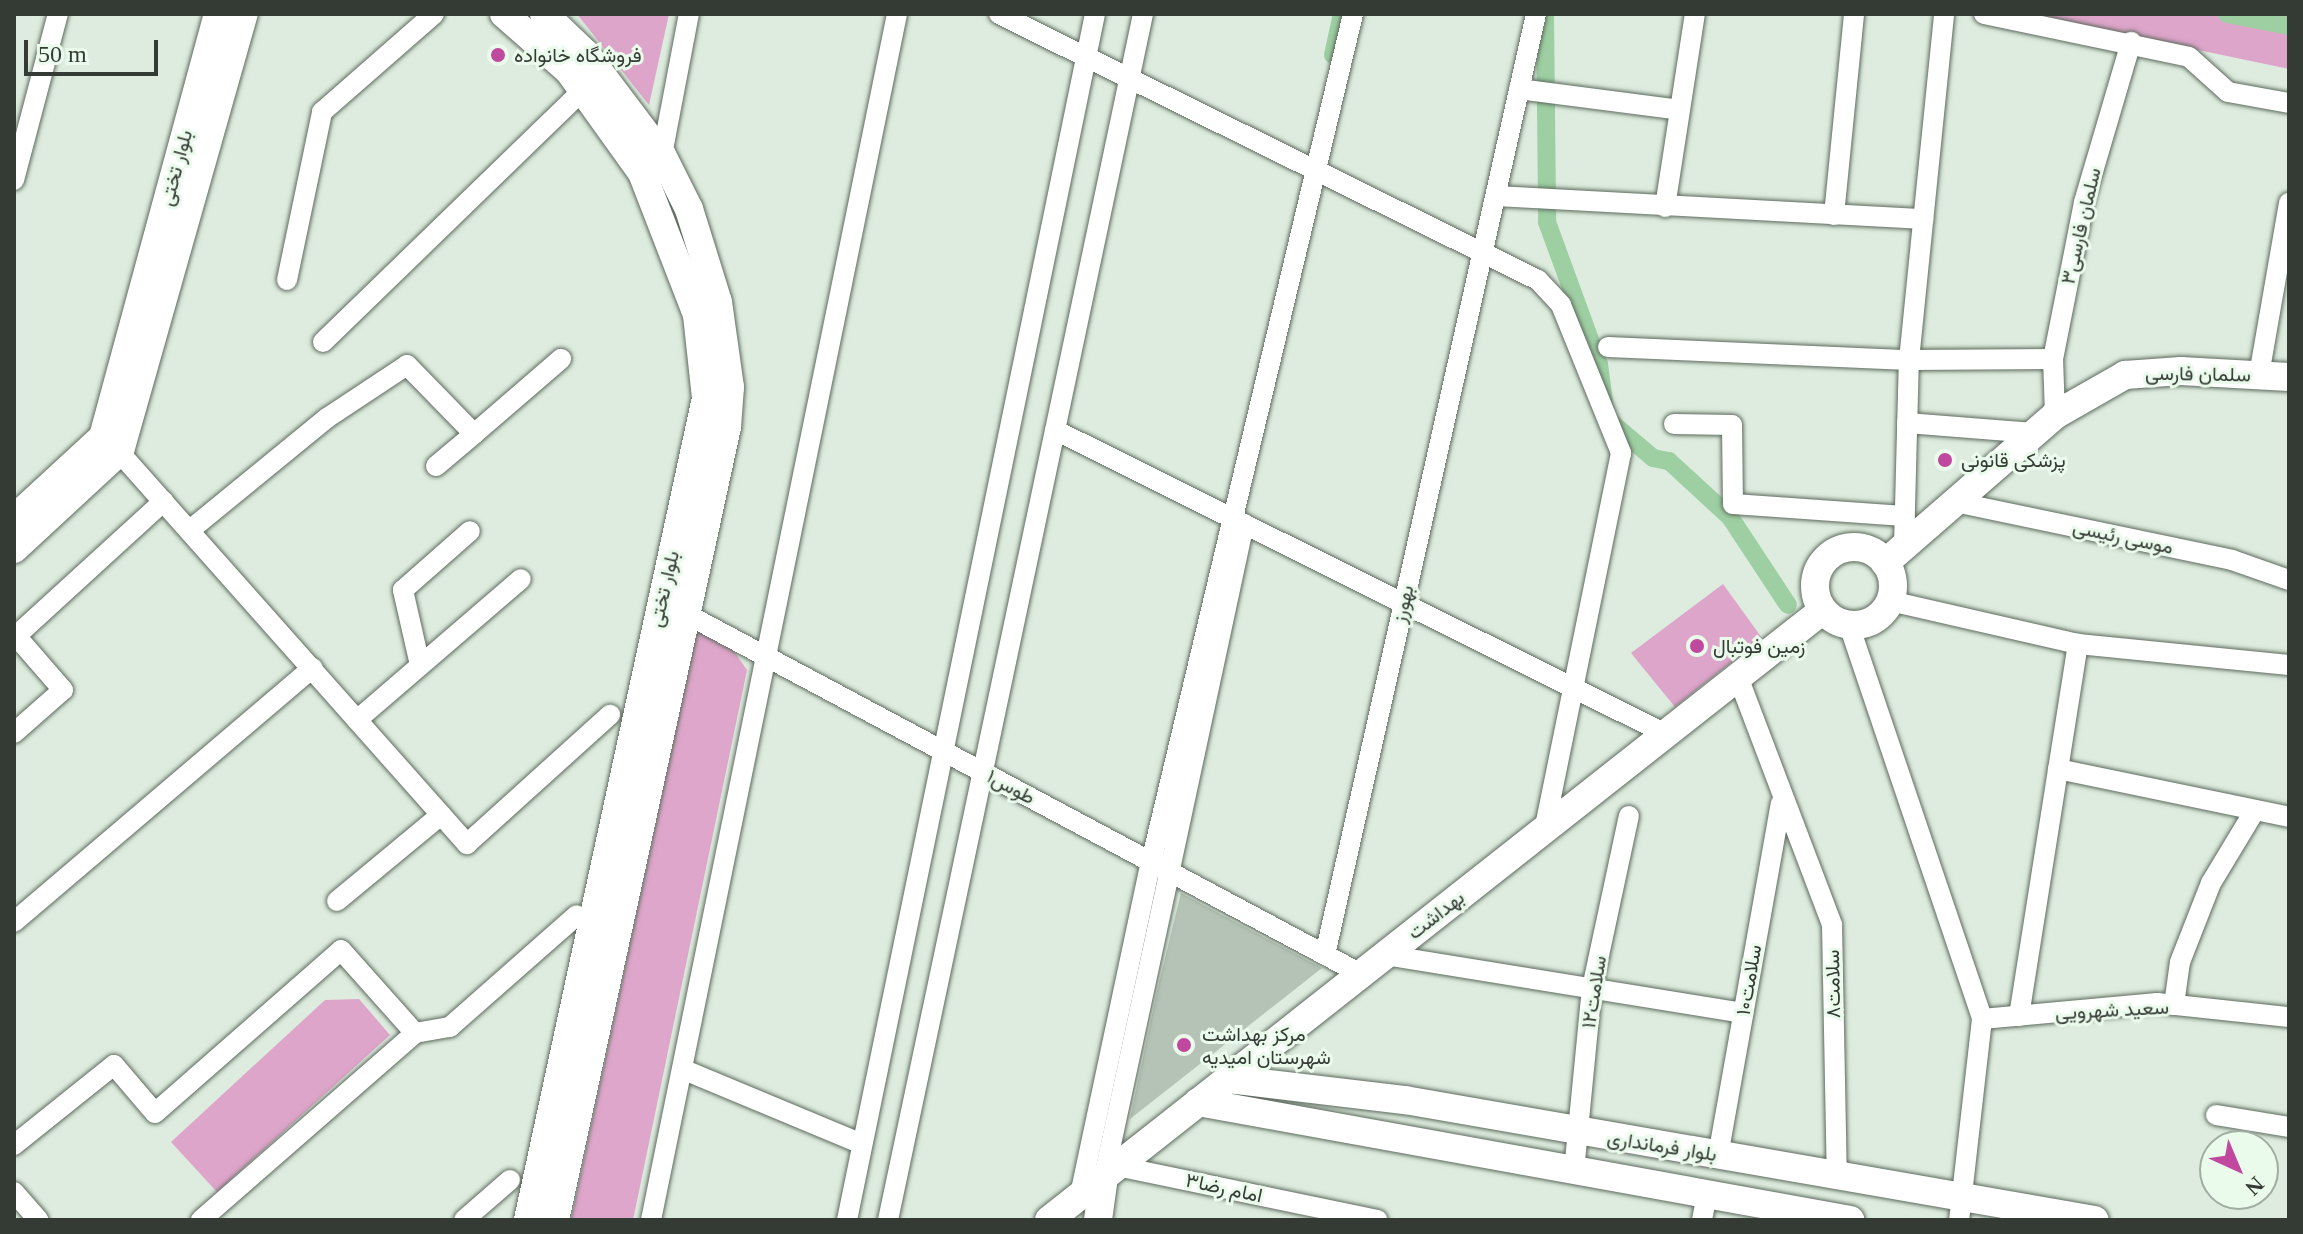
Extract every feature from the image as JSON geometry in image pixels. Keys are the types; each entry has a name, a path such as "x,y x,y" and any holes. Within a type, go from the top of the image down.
{"street":[{"path":"14,180 58,14"},
{"name":"بلوار تختی","path":"112,444 218,14"},
{"name":"بلوار تختی","path":"112,444 244,14"},
{"path":"287,280 322,112 434,14"},
{"name":"بلوار تختی","path":"504,14 584,89 642,173 684,275 704,360 700,435 673,607 555,1220"},
{"name":"بلوار تختی","path":"528,1220 673,607 727,427 728,348 689,209 662,155 585,53 544,14"},
{"path":"662,155 689,14"},
{"path":"651,1220 897,14"},
{"path":"999,14 1084,57 1130,76 1483,253 1554,294 1621,453 1570,687 1544,830"},
{"path":"847,1220 1095,14"},
{"path":"888,1220 1143,14"},
{"path":"1063,1212 1158,866 1320,171 1353,14"},
{"name":"بهورز","path":"1325,955 1536,14"},
{"path":"1665,207 1695,14"},
{"path":"1834,215 1854,14"},
{"path":"1895,554 1860,548 1831,555 1816,581 1823,610 1849,625 1869,622 1890,601 1895,554 1905,516 1909,360 1944,14"},
{"path":"1984,14 2131,42 2189,57 2228,92 2289,103"},
{"name":"سلمان فارسی۳","path":"2045,424 2053,359 2084,202 2131,42"},
{"path":"323,342 584,89"},
{"path":"1519,89 1680,110"},
{"path":"1497,196 1923,219"},
{"path":"2259,375 2289,203"},
{"path":"1608,347 1909,360 2053,359"},
{"path":"436,466 561,359"},
{"path":"190,530 327,418 407,365 474,434"},
{"name":"سلمان فارسی","path":"1895,554 2045,424 2125,375 2155,370 2289,377"},
{"path":"1907,423 2045,424"},
{"path":"1674,424 1732,425 1733,504 1905,516"},
{"path":"1055,430 1666,734"},
{"path":"112,444 467,844 610,715"},
{"path":"14,519 112,444"},
{"path":"14,549 112,444"},
{"path":"14,733 63,690 16,636 164,501"},
{"name":"موسی رئیسی","path":"1955,502 2232,560 2289,580"},
{"path":"420,665 403,590 470,531"},
{"path":"357,720 521,579"},
{"path":"1890,601 2078,644 2289,665"},
{"name":"طوس۱","path":"673,607 1361,974"},
{"name":"بهداشت","path":"1063,1212 1198,1102 1823,610"},
{"path":"1849,625 1982,1019 1975,1210"},
{"path":"2019,1016 2078,644"},
{"path":"14,922 312,668"},
{"name":"سلامت۸","path":"1738,677 1781,804 1832,925 1837,1175"},
{"path":"2058,769 2289,817"},
{"name":"سلامت۱۰","path":"1718,1156 1781,804"},
{"path":"2174,1005 2180,962 2211,883 2255,810"},
{"path":"337,901 441,815"},
{"name":"سلامت۱۲","path":"1574,1171 1592,988 1629,816"},
{"path":"1098,1220 1110,1172 1158,866"},
{"path":"201,1220 415,1033 450,1027 577,915"},
{"path":"14,1145 114,1065 155,1113 341,950 415,1033"},
{"path":"1385,955 1743,1013"},
{"name":"سعید شهرویی","path":"1982,1019 2174,1005 2289,1017"},
{"path":"682,1069 862,1144"},
{"name":"بلوار فرمانداری","path":"1228,1079 1405,1100 1837,1175 1975,1210 2095,1220"},
{"name":"بلوار فرمانداری","path":"1198,1102 1574,1171 1704,1207 1850,1220"},
{"path":"2216,1115 2289,1127"},
{"name":"امام رضا۳","path":"1110,1172 1377,1220"},
{"path":"464,1220 510,1180"},
{"path":"14,1192 38,1220"}],"shaded area":[{"path":"577,14 669,14 649,105"},
{"path":"2027,14 2289,14 2289,69 2179,46"},
{"name":"زمین فوتبال","path":"1723,584 1762,638 1675,707 1631,653"},
{"path":"699,622 724,637 747,670 633,1220 571,1220"},
{"path":"359,999 390,1035 217,1192 171,1142 325,1000"}],"building":[{"name":"مرکز بهداشت شهرستان امیدیه","path":"1181,893 1322,968 1130,1119 1158,987"}],"waterway":[{"path":"1333,55 1342,14"},
{"path":"1545,14 1547,222 1599,364 1606,418 1653,458 1669,461 1730,517 1788,605"},
{"path":"2227,14 2289,26"}],"place":[{"name":"فروشگاه خانواده","path":"498,55"},
{"name":"پزشکی قانونی","path":"1945,460"},
{"name":"زمین فوتبال","path":"1697,646"},
{"name":"مرکز بهداشت شهرستان امیدیه","path":"1184,1045"}]}
